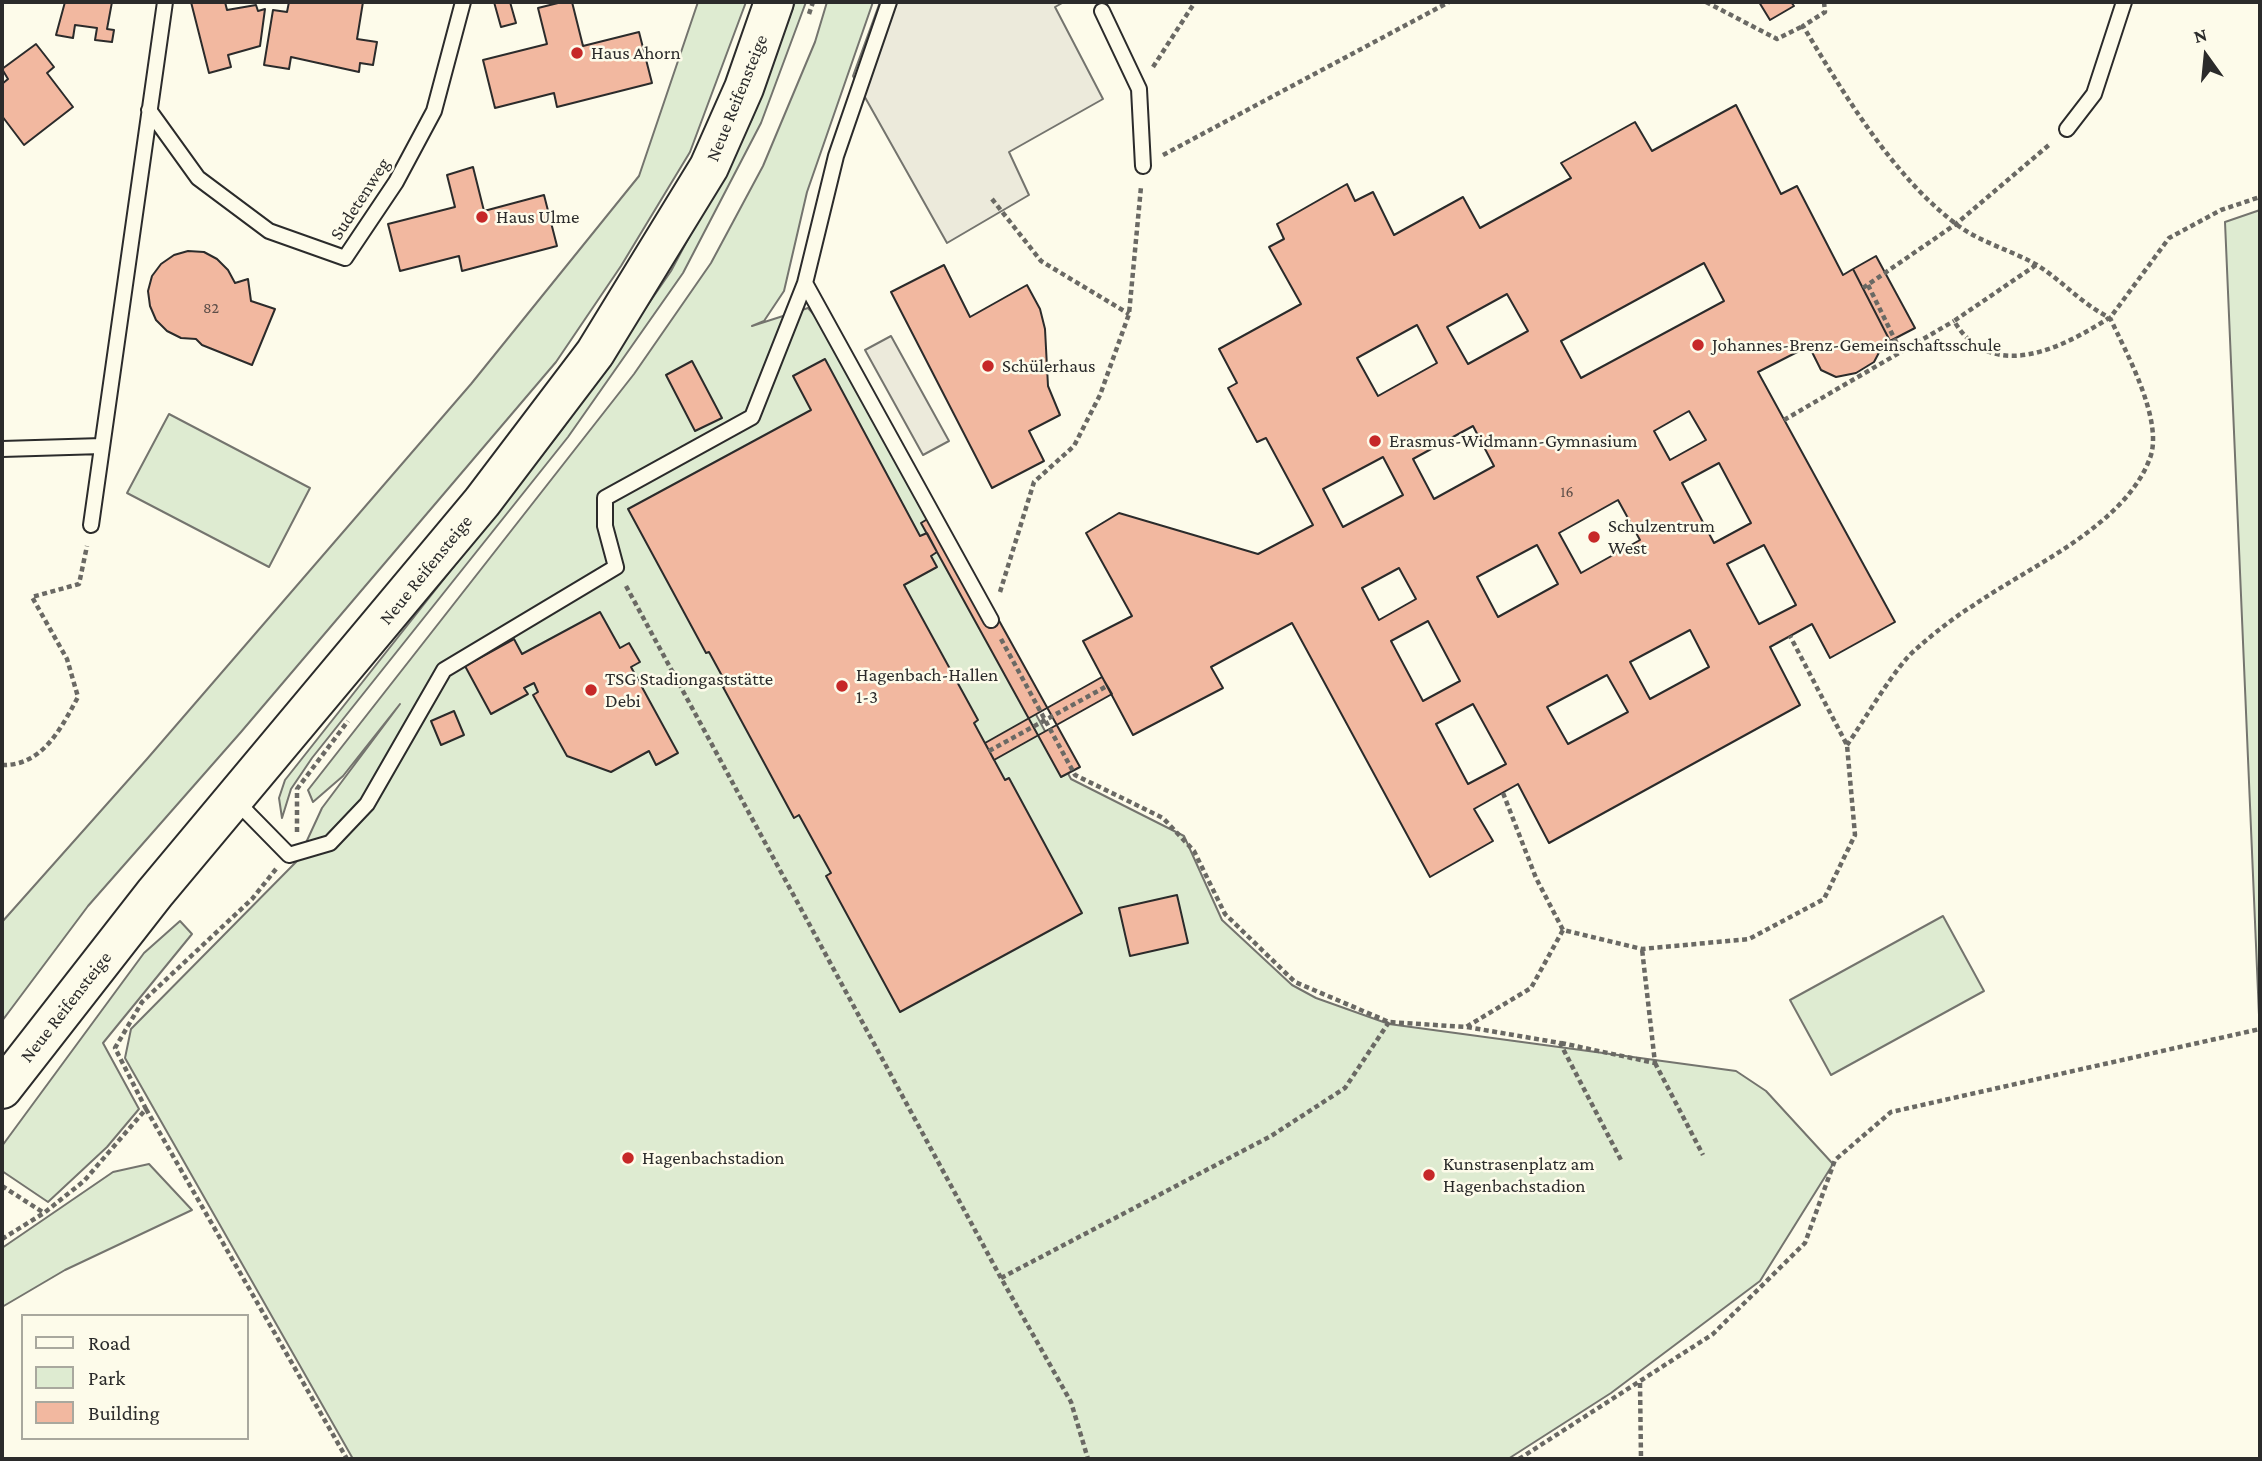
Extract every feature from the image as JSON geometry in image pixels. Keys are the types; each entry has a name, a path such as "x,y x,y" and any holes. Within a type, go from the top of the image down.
{"main road":[{"name":"Neue Reifensteige","path":"2,1089 155,893 465,523 596,353 709,167 744,88 774,2"}],"lane":[{"path":"91,524 165,2"},
{"name":"Sudetenweg","path":"149,110 198,178 269,231 345,258 396,182 434,111 463,2"},
{"path":"234,799 289,855 330,843 367,804 444,670 616,567 605,526 605,498 752,417 805,283 836,156 888,2"},
{"path":"2067,129 2094,94 2123,2"},
{"path":"1102,11 1139,89 1143,166"},
{"path":"805,283 991,620"},
{"path":"2,449 102,446"}],"path":[{"path":"1139,89 1195,2"},
{"path":"1449,2 1143,166 1129,314 1100,395 1074,446 1034,482 991,620 1075,775 1163,818 1194,851 1225,914 1295,982 1389,1022 1466,1027 1655,1062"},
{"path":"1706,2 1777,39 1825,12 1824,2"},
{"path":"1803,26 1853,109 1902,171 1956,224 2036,265 2084,305 2110,318 2138,377 2150,414 2151,456 2130,494 2094,527 1972,606 1912,653 1847,745"},
{"path":"1901,352 1866,286 1956,224 2067,129"},
{"path":"1954,321 1971,344 1991,353 2032,355 2052,349 2079,337 2110,318 2169,238 2221,210 2260,197"},
{"path":"992,200 1041,261 1129,314"},
{"path":"1784,420 1954,321 2036,265"},
{"path":"2,765 40,753 57,734 78,697 67,659 32,597 79,584 91,524"},
{"path":"616,567 1001,1278 1071,1402 1088,1459"},
{"path":"1503,793 1536,878 1563,930 1642,949 1749,939 1824,899 1855,835 1847,745 1790,636"},
{"path":"989,751 1107,686"},
{"path":"289,855 252,899 142,1002 115,1048 146,1109 347,1459"},
{"path":"1466,1027 1531,988 1563,930"},
{"path":"1642,949 1655,1062 1703,1155"},
{"path":"1001,1278 1271,1136 1345,1088 1389,1022"},
{"path":"1519,1459 1713,1334 1805,1243 1835,1160 1891,1112 2260,1029"},
{"path":"1560,1043 1621,1160"},
{"path":"2,1239 44,1213 84,1181 146,1109"},
{"path":"2,1186 44,1213"},
{"path":"1640,1383 1641,1459"}],"green space":[{"path":"698,2 746,2 690,152 621,266 556,362 241,732 88,906 2,1021 2,922 147,759 471,384 639,176"},
{"path":"795,2 806,2 761,123 683,273 568,437 312,758 291,789 282,818 279,798 285,780 561,431 671,271 752,119"},
{"path":"827,2 873,2 807,192 784,291 764,321 752,326 808,308 827,329 1071,779 1184,836 1222,920 1292,985 1316,998 1389,1024 1736,1071 1766,1091 1833,1164 1760,1281 1611,1393 1508,1459 353,1459 125,1058 131,1029 298,860 322,808 400,704 343,776 313,802 308,790 634,374 711,263 763,166 815,42"},
{"path":"2260,210 2260,1014 2259,1015 2225,222"},
{"path":"169,414 310,488 269,567 127,493"},
{"path":"1943,916 1984,991 1831,1075 1790,1000"},
{"path":"180,921 192,934 103,1043 139,1109 107,1147 48,1202 2,1171 2,1146 144,953"},
{"path":"149,1164 192,1210 65,1270 2,1307 2,1248 113,1172"}],"shaded area":[{"path":"880,2 1064,2 1055,7 1103,99 1009,152 1029,195 947,243 853,76"},
{"path":"891,336 949,441 923,455 865,350"}],"building":[{"path":"65,2 112,2 107,29 114,30 112,42 95,40 97,28 75,25 73,38 56,35"},
{"path":"191,2 225,2 227,10 256,5 258,11 265,9 260,46 228,55 231,67 209,73"},
{"path":"289,2 363,2 357,39 377,42 373,65 360,63 359,72 291,57 289,69 264,65 273,10 287,12"},
{"path":"494,2 510,2 516,23 501,27"},
{"name":"Haus Ahorn","path":"572,2 583,46 639,32 652,83 557,107 554,93 495,108 483,60 547,44 538,8"},
{"path":"1759,2 1791,2 1794,6 1770,20"},
{"path":"36,44 54,67 47,73 73,107 24,145 2,116 2,84 8,79 2,69"},
{"path":"1736,105 1781,194 1797,186 1843,275 1853,269 1890,341 1883,345 1874,362 1856,373 1836,377 1821,370 1809,346 1758,372 1895,622 1830,658 1812,624 1770,647 1800,705 1549,843 1518,784 1474,809 1493,841 1430,877 1292,623 1211,667 1223,688 1133,735 1083,641 1132,616 1086,533 1119,513 1258,554 1313,525 1266,438 1257,442 1228,388 1237,383 1219,349 1301,304 1269,247 1284,239 1277,224 1347,184 1355,201 1373,192 1394,235 1463,197 1480,228 1571,178 1561,163 1635,122 1652,151","holes":["1704,263 1724,301 1581,378 1561,341","1507,294 1528,331 1468,364 1447,327","1417,325 1437,363 1378,396 1357,358","1689,411 1706,440 1670,460 1654,431","1473,426 1494,466 1434,499 1413,459","1383,457 1403,495 1343,527 1323,489","1719,463 1751,523 1714,543 1682,483","1618,500 1640,540 1581,573 1559,533","1537,545 1558,584 1498,617 1477,577","1764,545 1796,605 1759,624 1727,564","1399,568 1416,599 1379,620 1362,588","1428,621 1460,681 1423,701 1391,641","1690,630 1709,667 1650,699 1630,662","1607,675 1628,712 1568,744 1547,707","1473,704 1506,764 1468,784 1436,724"]},
{"name":"Haus Ulme","path":"473,167 484,211 544,195 557,246 462,271 459,256 400,271 388,224 455,207 447,175"},
{"path":"188,251 204,252 217,259 228,270 235,283 248,279 251,301 275,309 252,365 202,345 196,339 181,338 167,331 156,320 148,291 152,276 161,264 174,255"},
{"path":"1876,256 1915,328 1890,341 1853,269"},
{"name":"Schülerhaus","path":"944,265 970,317 1027,285 1040,309 1045,329 1048,386 1060,415 1029,431 1044,461 992,488 891,292"},
{"name":"Hagenbach-Hallen 1-3","path":"825,359 920,536 927,533 937,552 931,556 937,567 904,585 978,720 974,723 1005,780 1009,778 1082,913 900,1012 826,876 831,873 799,815 794,818 723,687 727,685 709,652 706,653 628,509 811,410 793,376"},
{"path":"692,361 722,418 695,431 666,375"},
{"path":"939,512 1080,767 1061,777 921,523"},
{"name":"TSG Stadiongaststätte Debi","path":"600,612 620,648 629,643 640,662 631,667 678,753 656,765 649,751 611,772 567,756 533,695 538,692 534,683 524,688 528,694 491,714 465,666 514,639 522,654"},
{"path":"1102,677 1112,694 994,760 985,743"},
{"path":"454,711 464,735 441,745 431,721"},
{"path":"1177,895 1188,943 1130,956 1119,908"}],"place":[{"name":"Haus Ahorn","path":"577,53"},
{"name":"Haus Ulme","path":"482,217"},
{"name":"Johannes-Brenz-Gemeinschaftsschule","path":"1698,345"},
{"name":"Schülerhaus","path":"988,366"},
{"name":"Erasmus-Widmann-Gymnasium","path":"1375,441"},
{"name":"Schulzentrum West","path":"1594,537"},
{"name":"Hagenbach-Hallen 1-3","path":"842,686"},
{"name":"TSG Stadiongaststätte Debi","path":"591,690"},
{"name":"Hagenbachstadion","path":"628,1158"},
{"name":"Kunstrasenplatz am Hagenbachstadion","path":"1429,1175"}]}
